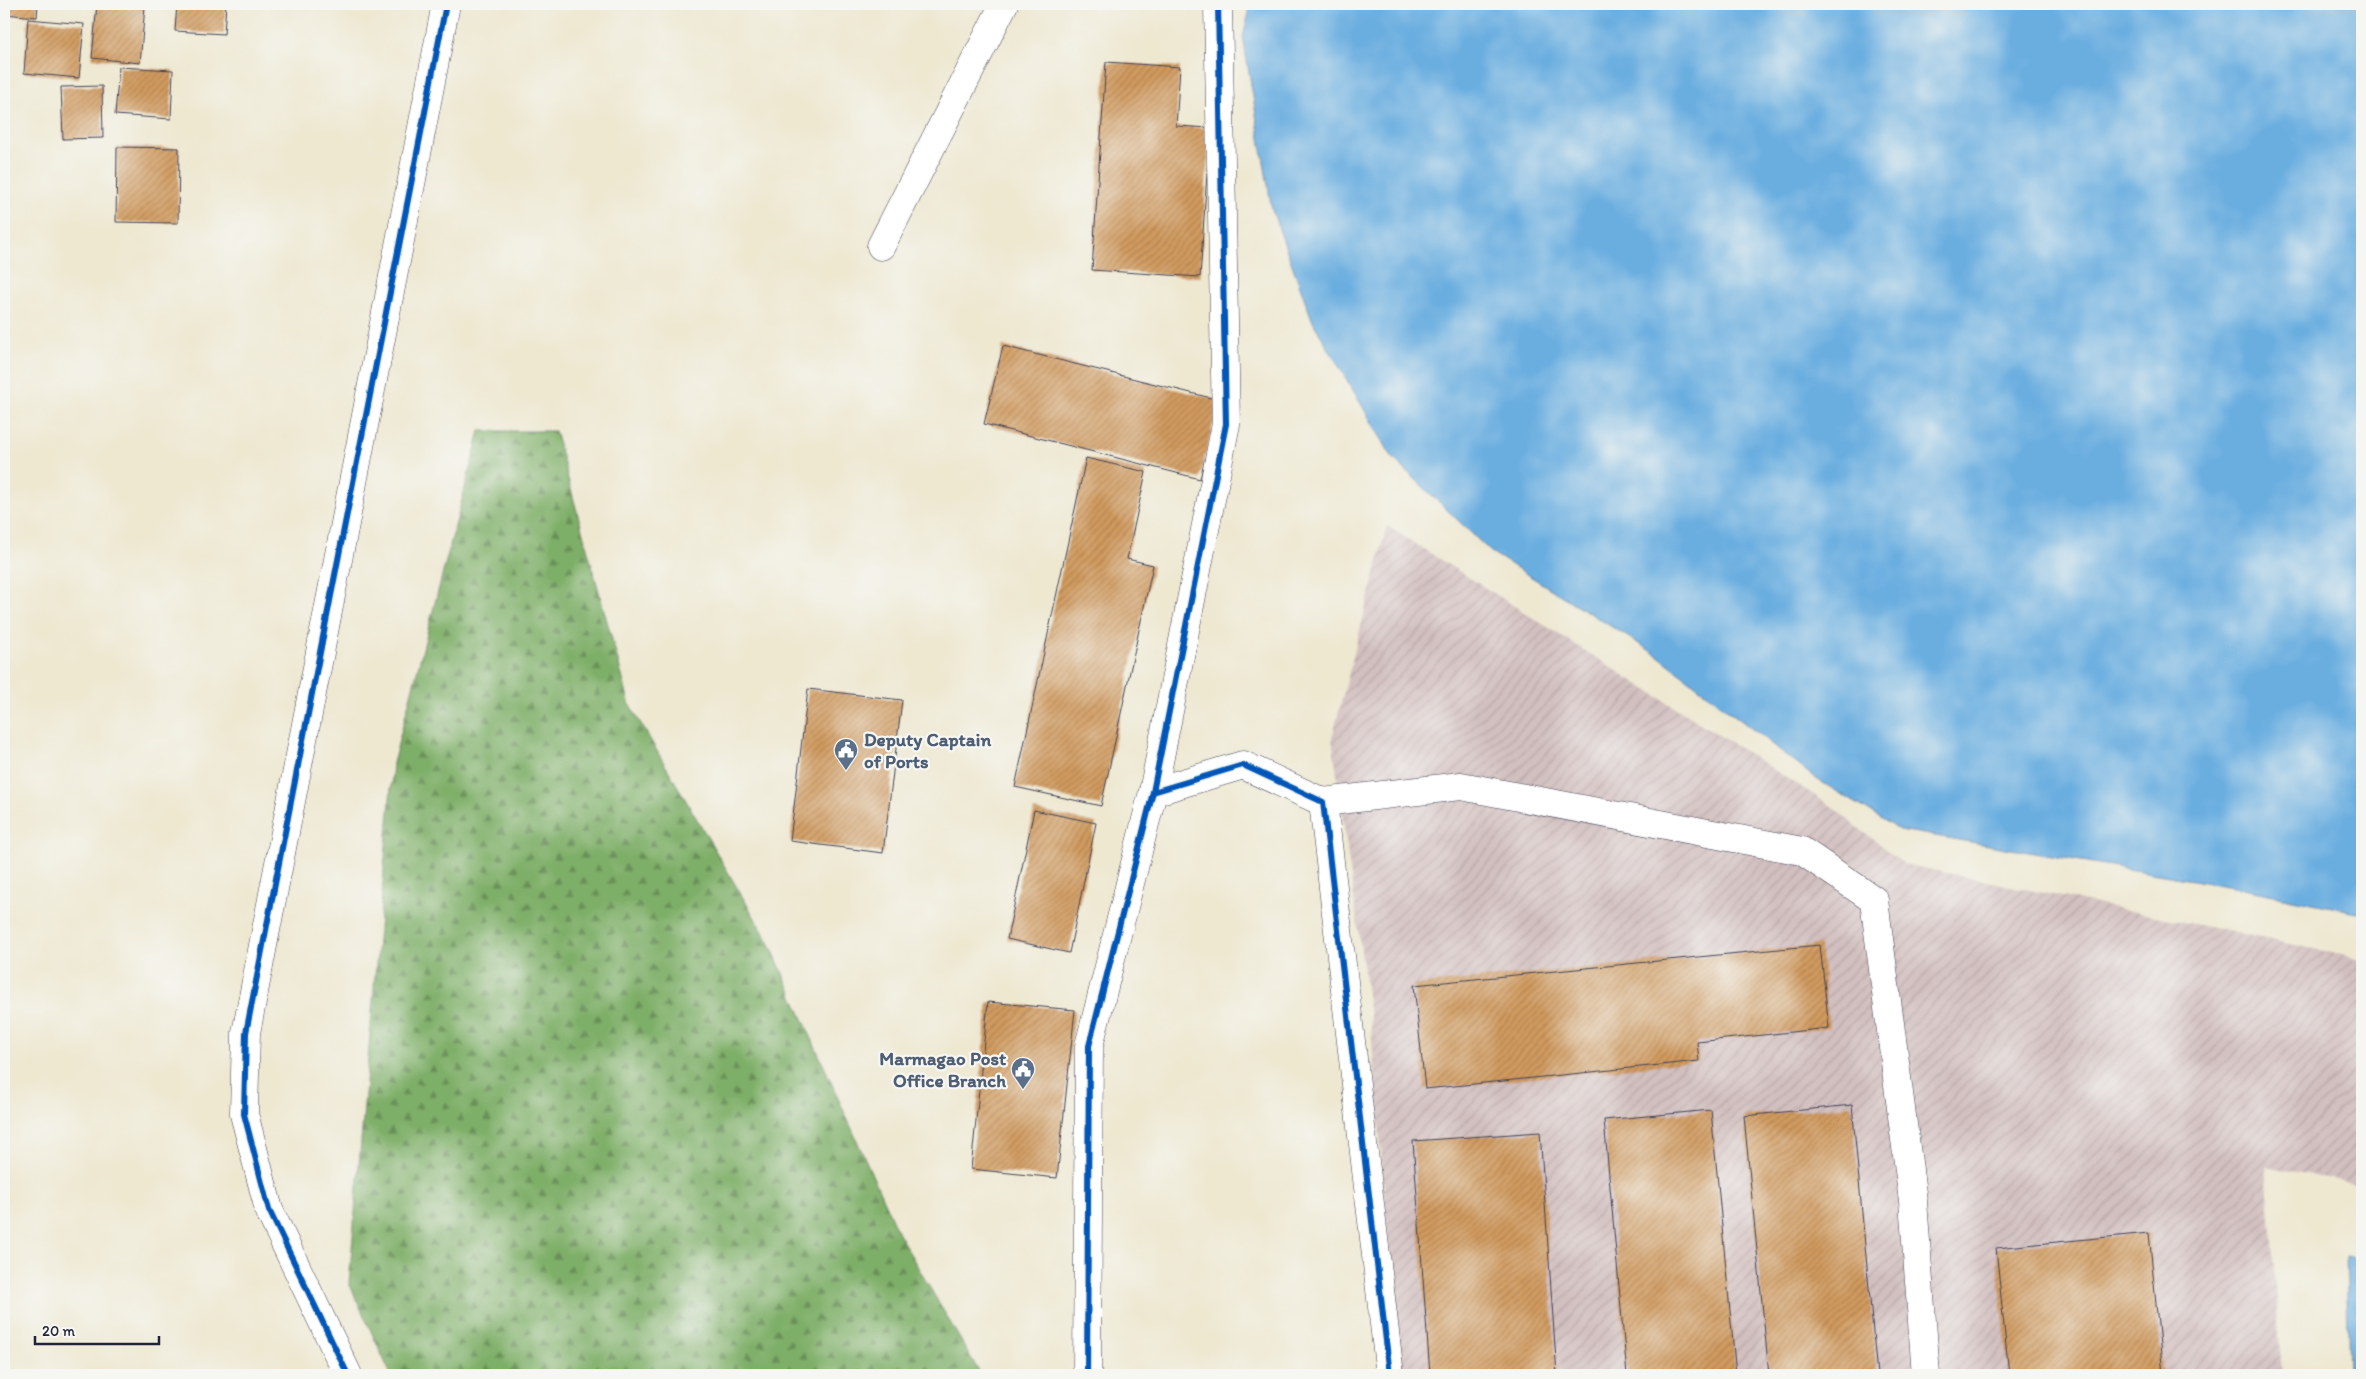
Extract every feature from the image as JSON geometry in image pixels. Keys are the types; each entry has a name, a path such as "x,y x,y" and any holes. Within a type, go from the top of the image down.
{"street":[{"path":"348,1375 269,1210 244,1114 246,1033 446,4"},
{"path":"881,246 1004,4"},
{"path":"1087,1375 1089,1046 1154,792 1226,424 1218,4"},
{"path":"1154,792 1243,765 1322,802 1460,786 1802,851 1874,900 1913,1201 1926,1375"},
{"path":"1322,802 1390,1375"}],"shaded area":[{"path":"1387,526 1830,805 1904,864 2362,959 2362,1185 2266,1166 2282,1375 1399,1375 1370,1016 1332,738"}],"green space":[{"path":"480,431 555,431 630,705 769,942 898,1233 981,1375 391,1375 349,1283 393,763"}],"water":[{"path":"1251,4 2362,4 2362,913 2233,887 1900,830 1815,778 1657,655 1491,552 1392,457 1313,322 1272,210 1243,37"},
{"path":"2346,1256 2362,1259 2362,1375 2349,1375"}],"building":[{"path":"4,4 38,4 37,17 4,14"},
{"path":"97,4 145,6 140,63 92,58"},
{"path":"177,4 226,4 224,34 175,31"},
{"path":"28,19 84,24 79,78 24,73"},
{"path":"1106,62 1180,67 1176,126 1210,128 1200,277 1092,270"},
{"path":"119,67 173,70 171,119 115,115"},
{"path":"102,86 103,138 63,139 61,87"},
{"path":"117,147 179,148 178,223 116,222"},
{"path":"1003,346 1219,400 1200,479 984,424"},
{"path":"1086,458 1146,472 1127,559 1153,565 1101,806 1015,787"},
{"name":"Deputy Captain of Ports","path":"808,689 902,700 883,853 790,841"},
{"path":"1034,810 1096,823 1069,953 1007,939"},
{"path":"1820,945 1829,1028 1697,1042 1699,1061 1425,1089 1414,985"},
{"name":"Marmagao Post Office Branch","path":"988,1002 1075,1010 1057,1178 971,1169"},
{"path":"1852,1105 1877,1375 1769,1375 1744,1116"},
{"path":"1711,1110 1736,1375 1627,1375 1604,1120"},
{"path":"1540,1132 1557,1375 1430,1375 1413,1141"},
{"path":"2149,1233 2163,1375 2009,1375 1996,1248"}],"cycle path":[{"path":"348,1375 269,1210 244,1114 246,1033 446,4"},
{"path":"1153,792 1226,424 1218,4"},
{"path":"1087,1375 1089,1046 1153,792 1243,765 1323,802 1390,1375"}],"place":[{"name":"Deputy Captain of Ports","path":"846,771"},
{"name":"Marmagao Post Office Branch","path":"1023,1090"}]}
